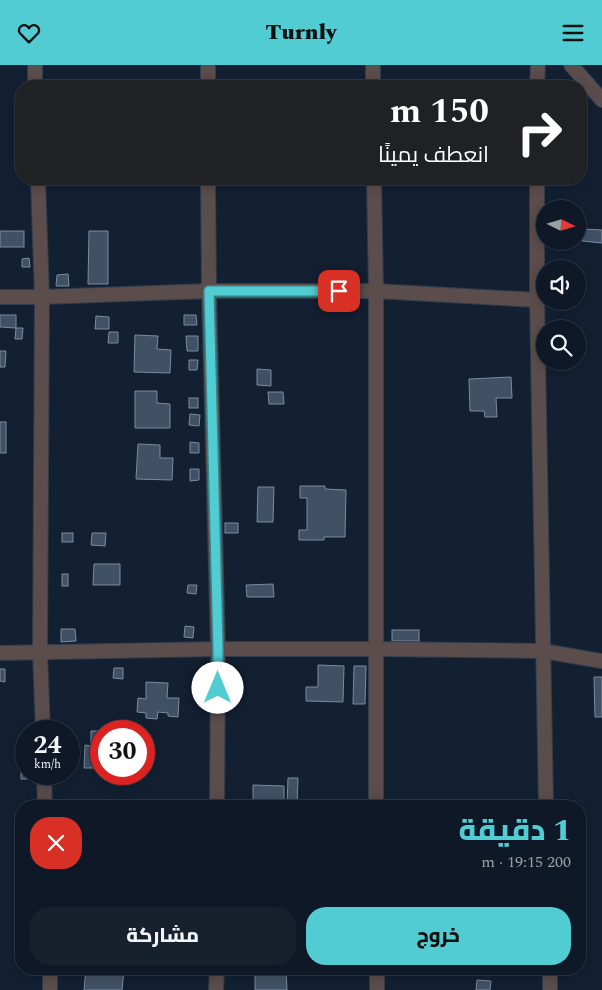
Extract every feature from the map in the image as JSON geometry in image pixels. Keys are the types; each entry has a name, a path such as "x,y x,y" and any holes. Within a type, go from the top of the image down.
{"street":[{"path":"35,65 35,80"},
{"path":"208,65 208,80"},
{"path":"373,65 373,80"},
{"path":"538,65 538,80"},
{"path":"571,65 584,80"},
{"path":"587,83 602,100"},
{"path":"38,185 42,297 40,653 43,720"},
{"path":"208,185 218,649 217,800"},
{"path":"374,185 376,291 376,800"},
{"path":"537,185 537,260"},
{"path":"0,297 209,291 376,291 536,300"},
{"path":"537,310 546,800"},
{"path":"0,653 218,649 543,651 602,661"},
{"path":"44,785 45,800"},
{"path":"50,975 50,990"},
{"path":"216,975 216,990"},
{"path":"377,975 377,990"},
{"path":"550,975 550,990"}],"building":[{"path":"586,229 602,230 602,243 586,241"},
{"path":"0,231 24,231 24,247 0,247"},
{"path":"89,231 108,231 108,284 88,284"},
{"path":"29,258 30,267 22,267 22,259"},
{"path":"68,274 69,286 56,286 57,275"},
{"path":"0,315 16,315 16,328 0,327"},
{"path":"184,315 196,315 197,325 184,325"},
{"path":"96,316 109,317 109,329 95,329"},
{"path":"16,328 23,328 22,339 15,339"},
{"path":"109,332 118,332 118,343 108,343"},
{"path":"135,335 158,336 157,349 171,350 170,373 134,372"},
{"path":"186,336 198,336 198,351 187,351"},
{"path":"0,351 6,351 5,367 0,367"},
{"path":"189,360 198,360 197,370 189,370"},
{"path":"257,369 271,370 271,386 257,385"},
{"path":"511,377 512,398 496,398 497,417 485,417 484,411 470,411 469,379"},
{"path":"135,391 157,391 157,403 170,404 170,428 135,428"},
{"path":"268,392 283,392 284,404 269,404"},
{"path":"189,398 198,398 198,408 189,408"},
{"path":"190,414 200,415 199,426 189,425"},
{"path":"0,422 6,422 6,453 0,453"},
{"path":"190,442 199,443 199,453 190,453"},
{"path":"138,444 160,445 160,458 173,458 172,480 136,479"},
{"path":"190,469 199,469 199,480 190,481"},
{"path":"300,486 325,486 325,489 346,490 345,537 324,537 324,540 299,540 299,530 307,530 307,498 300,498"},
{"path":"258,487 274,487 273,522 257,522"},
{"path":"225,523 238,523 238,533 225,533"},
{"path":"62,533 73,533 73,542 62,542"},
{"path":"92,533 106,533 105,546 91,545"},
{"path":"94,564 120,564 120,585 93,585"},
{"path":"62,574 68,574 68,586 62,586"},
{"path":"273,584 274,597 247,597 246,585"},
{"path":"188,585 197,585 196,594 187,593"},
{"path":"185,626 194,627 193,638 184,637"},
{"path":"61,629 75,629 76,641 61,642"},
{"path":"392,630 419,630 419,641 392,641"},
{"path":"318,665 344,666 343,702 306,701 306,687 318,687"},
{"path":"354,666 366,666 365,704 353,704"},
{"path":"114,668 123,668 123,679 113,678"},
{"path":"0,669 5,669 5,682 0,681"},
{"path":"594,677 602,677 602,717 595,717"},
{"path":"146,682 168,683 167,698 179,698 178,717 158,712 157,719 146,718 146,713 137,712 138,698 146,699"},
{"path":"85,745 90,746 90,768 84,768"},
{"path":"288,778 298,778 297,800 287,800"},
{"path":"253,785 284,786 284,800 253,800"},
{"path":"85,975 123,975 122,990 84,990"},
{"path":"255,975 286,975 287,990 255,990"},
{"path":"477,980 491,981 490,990 476,990"}],"route":[{"path":"218,688 209,291 339,291"}]}
